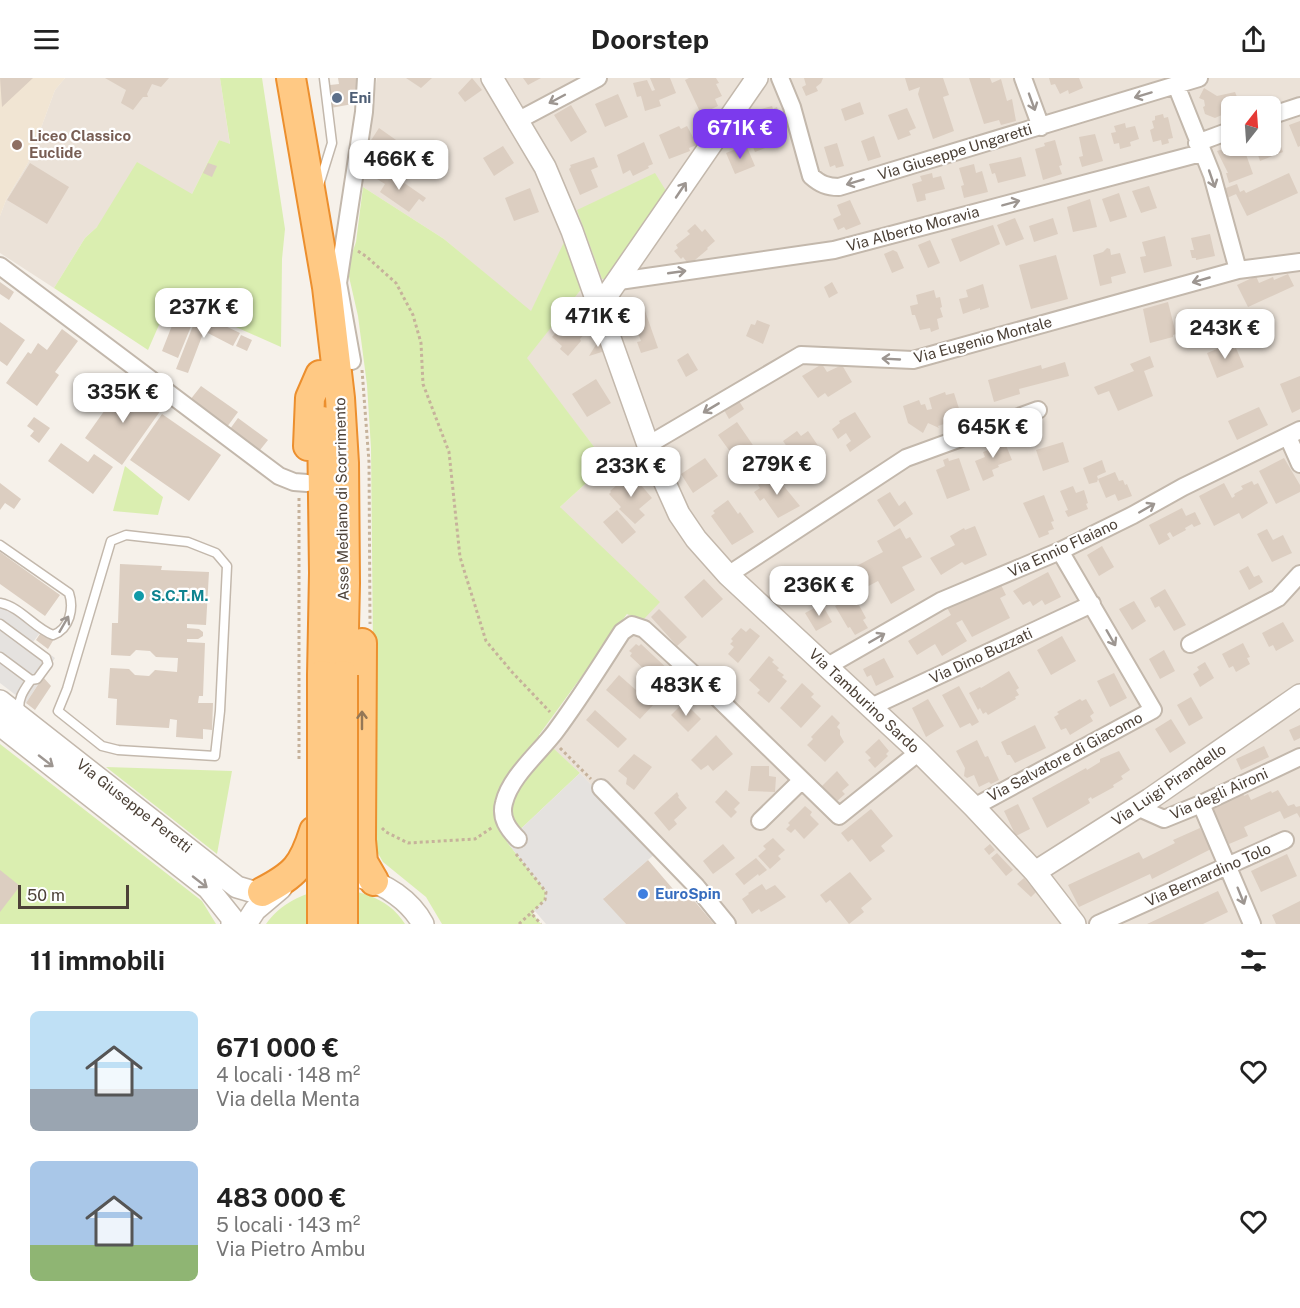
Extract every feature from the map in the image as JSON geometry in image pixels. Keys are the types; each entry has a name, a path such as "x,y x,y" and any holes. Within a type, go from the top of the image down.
{"highway":[{"name":"Asse Mediano di Scorrimento","path":"274,78 320,375 344,924"},
{"name":"Asse Mediano di Scorrimento","path":"291,78 332,323 344,464 345,583 332,675 322,924"},
{"path":"332,323 356,360 362,530 362,840 363,862 374,881"},
{"path":"314,875 304,482 310,398 320,375"},
{"path":"268,892 299,867 314,831"}],"street":[{"path":"356,360 338,283 364,112 366,78"},
{"name":"Via Tamburino Sardo","path":"492,78 545,167 572,231 648,446 679,514 696,539 728,575 919,752 974,807 1035,872 1075,924"},
{"path":"517,121 598,78"},
{"path":"599,307 758,78"},
{"name":"Via Giuseppe Ungaretti","path":"780,78 792,107 811,176 818,183 829,187 839,187 1198,78"},
{"path":"1023,78 1041,127"},
{"path":"1176,85 1199,148 1212,175 1238,270"},
{"path":"1281,112 1300,105"},
{"name":"Via Alberto Moravia","path":"619,281 834,250 1199,148 1221,136"},
{"name":"Via Eugenio Montale","path":"648,446 801,355 912,360 1238,270 1300,262"},
{"path":"0,266 279,476 294,483 304,482"},
{"path":"728,575 906,459 1038,410"},
{"path":"1294,433 1300,464"},
{"name":"Via Ennio Flaiano","path":"826,667 941,601 1060,551 1294,433"},
{"name":"Via Salvatore di Giacomo","path":"974,807 1153,710 1060,551"},
{"path":"1190,644 1278,598 1300,573"},
{"name":"Via Dino Buzzati","path":"871,707 1092,604"},
{"path":"518,839 508,829 502,812 511,785 555,731 622,632 632,625 644,629 692,673 839,816 919,752"},
{"name":"Via Luigi Pirandello","path":"1035,872 1137,807 1300,695"},
{"name":"Via Giuseppe Peretti","path":"0,701 237,887 254,892 268,892"},
{"name":"Via Giuseppe Peretti","path":"0,725 208,888 232,918 232,924"},
{"name":"Via degli Aironi","path":"1137,807 1164,819 1300,757"},
{"path":"760,821 802,780"},
{"path":"601,788 696,886 727,924"},
{"path":"1201,804 1252,924"},
{"name":"Via Bernardino Tolo","path":"1098,924 1285,840"},
{"path":"246,924 268,892 314,875 344,874 374,881 399,895 419,916 423,924"}],"lane":[{"path":"312,209 332,143 324,78"},
{"path":"126,535 188,542 216,553 227,566 220,711 215,756 118,750 102,746 58,711 67,689 111,541 126,535"},
{"path":"0,545 69,593 72,607 62,629 54,635 9,605 0,603"},
{"path":"0,624 46,658 48,664 37,679 31,680 0,657"},
{"path":"21,718 18,705 31,680"}],"path":[{"path":"343,243 367,257 396,283 413,315 421,343 423,384 449,452 460,557 486,641 543,706 555,731 601,788"},
{"path":"356,360 369,462 370,625"},
{"path":"299,769 298,518 304,482"},
{"path":"378,824 386,832 408,843 444,842 476,839 505,820"},
{"path":"518,839 510,846 546,892 545,900 519,924"},
{"path":"531,913 541,924"}],"shaded area":[{"name":"Liceo Classico Euclide","path":"0,78 65,78 55,90 28,163 6,200 0,216"},
{"path":"65,78 220,78 230,145 219,140 192,194 97,227 85,238 54,288 0,253 0,216 6,200 28,163 55,90"},
{"path":"377,78 1300,78 1300,924 721,924 691,889 580,773 539,736 628,614 560,507 607,464 526,358 583,287 565,241 531,312 444,239 363,187 364,148"},
{"path":"0,600 43,629 33,642 55,658 26,703 0,683"},
{"path":"580,773 656,853 604,898 626,924 546,924 534,910 545,900 546,892 507,842"}],"green space":[{"path":"220,78 262,78 285,229 282,259 281,347 218,319 169,302 148,350 54,288 85,238 97,227 137,162 192,194 219,140 230,144"},
{"path":"655,173 668,194 609,279 602,279 577,210"},
{"path":"363,187 444,239 531,311 565,240 583,287 527,358 607,464 560,507 660,602 643,620 627,614 539,735 580,773 507,842 546,892 545,900 532,913 541,924 442,924 426,897 383,862 375,848 371,448 367,385 358,316 347,268 356,242"},
{"path":"125,466 163,497 158,515 113,511"},
{"path":"0,744 202,901 216,924 0,924"},
{"path":"106,767 232,771 217,854"},
{"path":"325,888 348,890 380,900 398,914 405,924 266,924 285,905"}],"building":[{"path":"0,78 33,78 2,107"},
{"path":"105,78 169,78 161,87 152,84 147,94 148,97 143,97 133,110 121,103 126,90"},
{"path":"338,78 359,78 364,102 325,109 321,86 339,84"},
{"path":"406,78 432,78 421,88"},
{"path":"472,78 482,90 465,102 458,93"},
{"path":"523,78 541,78 528,85"},
{"path":"650,78 670,78 676,93 659,100 661,106 645,111 641,96 637,97 633,83 647,80 652,91 655,90"},
{"path":"716,78 719,83 716,84 722,96 715,99 718,106 701,114 685,80"},
{"path":"804,78 823,78 816,87 818,91 806,96 802,87 806,85"},
{"path":"905,78 943,78 949,95 943,97 954,131 933,139 918,94 920,87 909,91"},
{"path":"969,78 990,78 992,83 1001,79 1007,101 1012,99 1016,121 1001,125 999,120 984,124"},
{"path":"1049,78 1079,78 1083,88 1069,94 1068,90 1060,94 1055,84 1051,85"},
{"path":"1204,88 1217,96 1235,92 1237,96 1221,96 1221,115 1215,118 1205,114 1204,100 1199,98"},
{"path":"618,94 628,117 605,127 595,104"},
{"path":"860,102 864,114 845,121 841,109"},
{"path":"571,105 587,132 571,142 554,115"},
{"path":"772,106 773,109 777,107 784,132 770,137 773,145 755,152 743,124 763,116 761,109"},
{"path":"907,108 916,128 909,131 911,135 898,140 888,115"},
{"path":"1163,114 1164,118 1168,117 1173,138 1168,139 1169,143 1162,145 1161,140 1153,142 1150,130 1154,128 1152,121 1155,120 1155,116"},
{"path":"1300,121 1300,146 1298,147 1289,125"},
{"path":"1125,123 1126,128 1135,126 1139,139 1130,142 1131,146 1120,149 1119,143 1114,144 1111,133 1116,132 1114,126"},
{"path":"679,126 681,129 687,126 697,145 689,148 690,151 669,159 659,135"},
{"path":"379,128 416,154 402,173 366,148"},
{"path":"1095,134 1103,161 1082,167 1079,157 1083,156 1079,137"},
{"path":"874,136 881,157 868,161 861,141"},
{"path":"1055,140 1062,165 1059,166 1062,174 1043,180 1035,149"},
{"path":"644,142 653,164 633,176 630,170 623,174 617,155"},
{"path":"837,143 844,166 836,168 835,165 830,167 824,147"},
{"path":"746,145 755,166 735,174 726,153"},
{"path":"503,146 514,163 494,176 483,158"},
{"path":"1221,150 1221,156 1247,156 1253,174 1229,183 1226,173 1228,173 1217,151"},
{"path":"1258,156 1273,156 1260,161"},
{"path":"594,157 598,167 591,170 598,187 580,195 569,169 570,165"},
{"path":"1021,157 1026,176 998,183 989,164"},
{"path":"30,163 69,187 47,224 7,200"},
{"path":"208,163 217,166 212,177 203,173"},
{"path":"974,164 976,173 982,171 988,192 964,198 961,186 964,185 959,168"},
{"path":"384,169 426,198 423,202 419,199 409,212 380,192 385,184 377,179"},
{"path":"932,173 933,178 941,176 945,189 925,194 926,200 917,202 912,184 922,181 920,176"},
{"path":"1289,173 1298,193 1247,216 1236,194 1227,198 1223,189 1237,184 1240,192 1244,190 1246,193"},
{"path":"1149,186 1157,208 1141,213 1132,191"},
{"path":"530,188 539,212 514,221 505,198"},
{"path":"1119,193 1127,217 1110,222 1102,199"},
{"path":"1090,199 1097,227 1073,232 1067,207"},
{"path":"850,200 861,224 846,230 844,227 838,230 833,219 841,215 837,205"},
{"path":"1015,218 1024,239 1006,246 997,225"},
{"path":"1053,218 1058,234 1034,242 1029,226"},
{"path":"695,224 702,232 705,229 715,241 689,265 674,251 678,248 676,245 690,234 687,231"},
{"path":"993,225 1000,244 960,262 951,239"},
{"path":"1210,234 1215,256 1196,260 1192,258 1190,250 1194,250 1191,238"},
{"path":"1165,236 1172,266 1144,273 1140,257 1146,256 1142,242"},
{"path":"930,240 940,263 928,268 918,245"},
{"path":"1107,248 1110,249 1111,255 1120,253 1126,273 1111,277 1112,283 1100,286 1093,255"},
{"path":"893,250 897,252 904,268 892,273 884,254"},
{"path":"1056,255 1068,299 1031,309 1019,265"},
{"path":"1288,274 1294,286 1248,307 1237,285 1256,276 1259,283"},
{"path":"0,282 14,292 9,300 0,294"},
{"path":"832,282 838,293 829,298 824,287"},
{"path":"983,284 989,307 963,314 959,299 968,297 966,290"},
{"path":"934,290 936,298 940,297 942,307 940,308 943,317 937,319 939,329 931,332 930,328 920,330 910,306 918,304 916,295"},
{"path":"1168,302 1176,334 1173,337 1150,343 1143,309"},
{"path":"645,311 658,348 641,353 637,342 641,341 636,328 632,329 629,319"},
{"path":"198,313 240,333 233,346 204,331 188,373 176,369"},
{"path":"572,314 581,323 579,326 586,332 568,356 560,349 562,346 552,337"},
{"path":"175,318 192,324 178,358 162,351"},
{"path":"757,320 770,325 763,344 746,336 751,324 755,325"},
{"path":"0,322 25,340 7,366 0,361"},
{"path":"62,329 78,341 55,372 59,375 37,406 6,383 28,352 31,354 38,343 47,350"},
{"path":"241,335 252,340 247,351 236,346"},
{"path":"600,338 605,351 589,356"},
{"path":"1232,343 1244,367 1217,378 1207,353"},
{"path":"688,353 698,370 686,377 677,360"},
{"path":"1150,356 1154,367 1144,371 1153,396 1118,411 1109,391 1098,395 1094,387 1134,371 1130,364"},
{"path":"1065,362 1069,376 1019,389 1020,394 994,402 988,380 1041,365 1042,369"},
{"path":"822,364 827,372 842,365 852,382 828,397 825,393 818,398 802,376"},
{"path":"1300,376 1300,409 1292,413 1280,384"},
{"path":"596,379 611,403 587,417 572,394"},
{"path":"124,383 161,410 122,465 85,438"},
{"path":"201,386 238,412 227,427 190,400"},
{"path":"945,392 946,395 954,393 962,418 938,426 939,428 928,423 923,433 908,423 903,406 919,400 921,405 925,404 927,410 932,409 929,398"},
{"path":"739,401 744,409 729,419 724,410"},
{"path":"1259,407 1268,425 1237,440 1228,421"},
{"path":"855,412 871,437 850,452 846,445 851,441 846,433 838,439 832,429 840,423 839,421"},
{"path":"162,414 221,455 189,501 130,460"},
{"path":"34,417 50,428 39,443 30,436 34,431 27,426"},
{"path":"238,418 268,440 260,450 230,429"},
{"path":"737,422 757,451 739,464 718,435"},
{"path":"797,431 801,436 808,431 821,450 800,465 783,441"},
{"path":"1003,438 1012,460 998,465 999,467 992,470 994,476 983,481 975,461 985,457 983,452 991,449 989,444"},
{"path":"1063,442 1069,462 1043,471 1036,450"},
{"path":"61,443 88,462 94,454 113,467 93,494 48,461"},
{"path":"705,458 718,476 693,493 681,474"},
{"path":"948,458 949,461 959,458 970,490 947,499 936,470 945,466 943,460"},
{"path":"1284,458 1300,485 1300,492 1276,504 1259,471"},
{"path":"1102,460 1106,472 1097,476 1097,482 1089,484 1083,468"},
{"path":"1115,472 1119,481 1123,480 1125,485 1127,484 1132,496 1118,501 1115,494 1106,498 1098,479"},
{"path":"774,474 800,506 778,518 764,498 760,501 754,492 760,488 758,485"},
{"path":"628,475 632,480 635,478 652,498 639,509 645,515 635,524 619,509 621,507 609,494"},
{"path":"1252,481 1254,485 1258,483 1268,503 1242,519 1239,513 1214,526 1199,496 1224,483 1232,498 1234,494 1243,489 1241,486"},
{"path":"0,483 21,499 14,509 5,503 0,510"},
{"path":"1073,486 1076,493 1084,490 1088,509 1068,517 1065,511 1068,510 1060,491"},
{"path":"890,492 899,506 905,501 913,514 894,527 877,500"},
{"path":"1044,495 1054,521 1051,522 1054,529 1039,538 1023,503"},
{"path":"728,500 754,532 732,545 711,516 715,513 713,511"},
{"path":"1182,508 1186,516 1195,512 1201,524 1194,527 1192,524 1173,537 1170,532 1167,534 1170,539 1159,545 1149,525"},
{"path":"617,510 636,532 622,544 603,522"},
{"path":"975,526 987,555 965,565 962,562 941,575 930,558 955,545 950,536 964,528 965,530"},
{"path":"900,528 906,539 910,537 922,557 902,567 915,590 891,604 878,581 859,591 847,571 883,552 877,541"},
{"path":"1267,529 1273,540 1283,535 1292,553 1272,562 1257,534"},
{"path":"1102,546 1114,567 1099,576 1087,555"},
{"path":"0,552 60,595 45,616 0,584"},
{"path":"120,564 162,566 161,570 209,572 206,625 187,624 187,628 199,629 203,632 203,636 198,639 187,639 187,642 205,643 203,696 199,696 198,703 213,703 212,730 203,729 203,739 176,737 177,720 170,719 169,728 116,725 117,699 108,698 110,668 129,669 135,675 149,676 155,670 177,672 178,658 156,657 150,651 136,650 130,656 111,655 112,623 118,623"},
{"path":"1248,566 1254,577 1259,575 1263,582 1249,590 1239,571"},
{"path":"1048,572 1061,597 1045,605 1042,600 1033,606 1030,601 1023,605 1013,591"},
{"path":"704,579 723,599 702,618 684,597"},
{"path":"999,581 1006,595 1000,598 1010,618 972,637 962,620 956,623 967,641 942,656 935,644 917,655 908,641 951,615 945,604"},
{"path":"1165,589 1186,625 1174,631 1159,606 1155,608 1150,598"},
{"path":"854,596 866,618 863,620 868,628 855,635 835,606"},
{"path":"1134,601 1146,621 1132,630 1119,609"},
{"path":"822,604 832,622 816,631 805,613"},
{"path":"659,609 687,637 677,646 651,617"},
{"path":"1283,622 1294,641 1276,651 1273,645 1269,647 1262,633"},
{"path":"741,628 746,632 750,628 760,636 738,663 728,654 734,647 730,644 733,641 731,639"},
{"path":"42,631 54,639 48,649 36,640"},
{"path":"1062,636 1076,661 1051,675 1037,650"},
{"path":"1243,643 1250,657 1247,658 1250,664 1236,672 1233,666 1229,668 1222,654"},
{"path":"636,644 639,646 641,644 672,673 670,676 673,678 667,685 664,682 661,685 630,656 632,653 629,651"},
{"path":"1164,650 1175,671 1160,679 1149,659"},
{"path":"769,656 787,681 769,703 757,693 760,690 749,680"},
{"path":"884,658 894,677 876,686 871,675 867,677 863,669"},
{"path":"1205,662 1214,678 1200,687 1193,674 1199,670 1197,667"},
{"path":"1009,671 1019,688 1016,690 1019,695 988,715 986,712 983,714 980,708 978,710 969,693"},
{"path":"1114,673 1127,698 1110,707 1097,681"},
{"path":"619,675 653,705 640,719 606,690"},
{"path":"43,677 51,686 35,710 26,703"},
{"path":"802,683 814,694 811,697 821,706 801,728 780,708"},
{"path":"959,686 979,722 972,726 970,723 960,728 942,695"},
{"path":"1191,697 1203,718 1189,726 1177,705"},
{"path":"928,699 944,726 926,737 912,708"},
{"path":"1080,699 1082,701 1086,699 1094,713 1090,716 1093,721 1070,735 1066,728 1061,730 1054,717 1059,714 1057,712"},
{"path":"684,702 701,719 688,732 671,715"},
{"path":"595,710 627,739 618,748 586,720"},
{"path":"832,715 840,723 837,727 844,742 825,762 807,745 813,739 811,737"},
{"path":"1171,719 1186,743 1170,753 1155,729"},
{"path":"1035,725 1046,748 1015,763 1010,755 1007,755 1001,742"},
{"path":"1300,725 1300,738 1294,741 1289,730"},
{"path":"716,735 733,754 713,771 708,765 701,770 691,760"},
{"path":"879,739 889,751 886,754 888,756 875,768 868,760 871,758 865,752"},
{"path":"977,740 985,757 988,756 999,780 979,787 974,775 967,778 964,776 965,768 956,751"},
{"path":"1264,746 1269,757 1241,770 1236,759"},
{"path":"1119,751 1130,770 1121,776 1123,779 1113,785 1114,787 1088,799 1090,803 1047,828 1032,798 1086,768 1087,770 1100,762 1100,759"},
{"path":"634,754 652,767 634,790 626,784 627,778 618,771"},
{"path":"751,766 769,766 769,776 776,777 775,792 748,791"},
{"path":"837,771 849,785 842,791 845,794 835,803 821,787"},
{"path":"726,790 740,803 734,809 737,812 731,818 715,802"},
{"path":"1278,790 1288,806 1294,804 1296,807 1300,806 1300,818 1297,813 1284,819 1280,811 1244,827 1248,836 1229,844 1212,808 1243,793 1244,796 1248,794 1251,800"},
{"path":"677,792 678,797 687,808 674,820 677,824 669,831 654,813"},
{"path":"1018,804 1030,829 1016,836 1004,811"},
{"path":"805,806 812,812 810,815 819,824 804,839 795,829 791,833 786,829 790,825 788,823"},
{"path":"871,809 893,836 881,846 885,851 870,862 852,839 848,842 841,833"},
{"path":"1200,828 1211,849 1152,879 1150,874 1079,907 1068,885 1139,852 1143,859 1175,843 1173,840"},
{"path":"773,838 785,850 778,856 781,859 770,869 758,856 766,849 763,846"},
{"path":"723,844 735,858 713,874 703,861"},
{"path":"990,844 995,850 989,855 984,849"},
{"path":"997,853 1013,870 1006,876 991,858"},
{"path":"1287,854 1297,876 1261,892 1251,871"},
{"path":"756,858 767,870 744,885 735,874"},
{"name":"EuroSpin","path":"648,860 679,896 686,891 714,924 626,924 603,899"},
{"path":"0,870 20,886 0,912"},
{"path":"850,872 872,899 861,908 864,912 849,924 830,900 826,903 820,895"},
{"path":"1024,878 1036,892 1031,897 1017,884"},
{"path":"762,884 766,890 775,885 786,897 761,912 759,909 752,914 742,899"},
{"path":"1218,891 1228,912 1203,924 1147,924"},
{"path":"1300,901 1300,924 1276,924 1272,915"}],"place":[{"name":"Eni","path":"337,98"},
{"name":"Liceo Classico Euclide","path":"17,145"},
{"name":"S.C.T.M.","path":"139,596"},
{"name":"EuroSpin","path":"643,894"}]}
